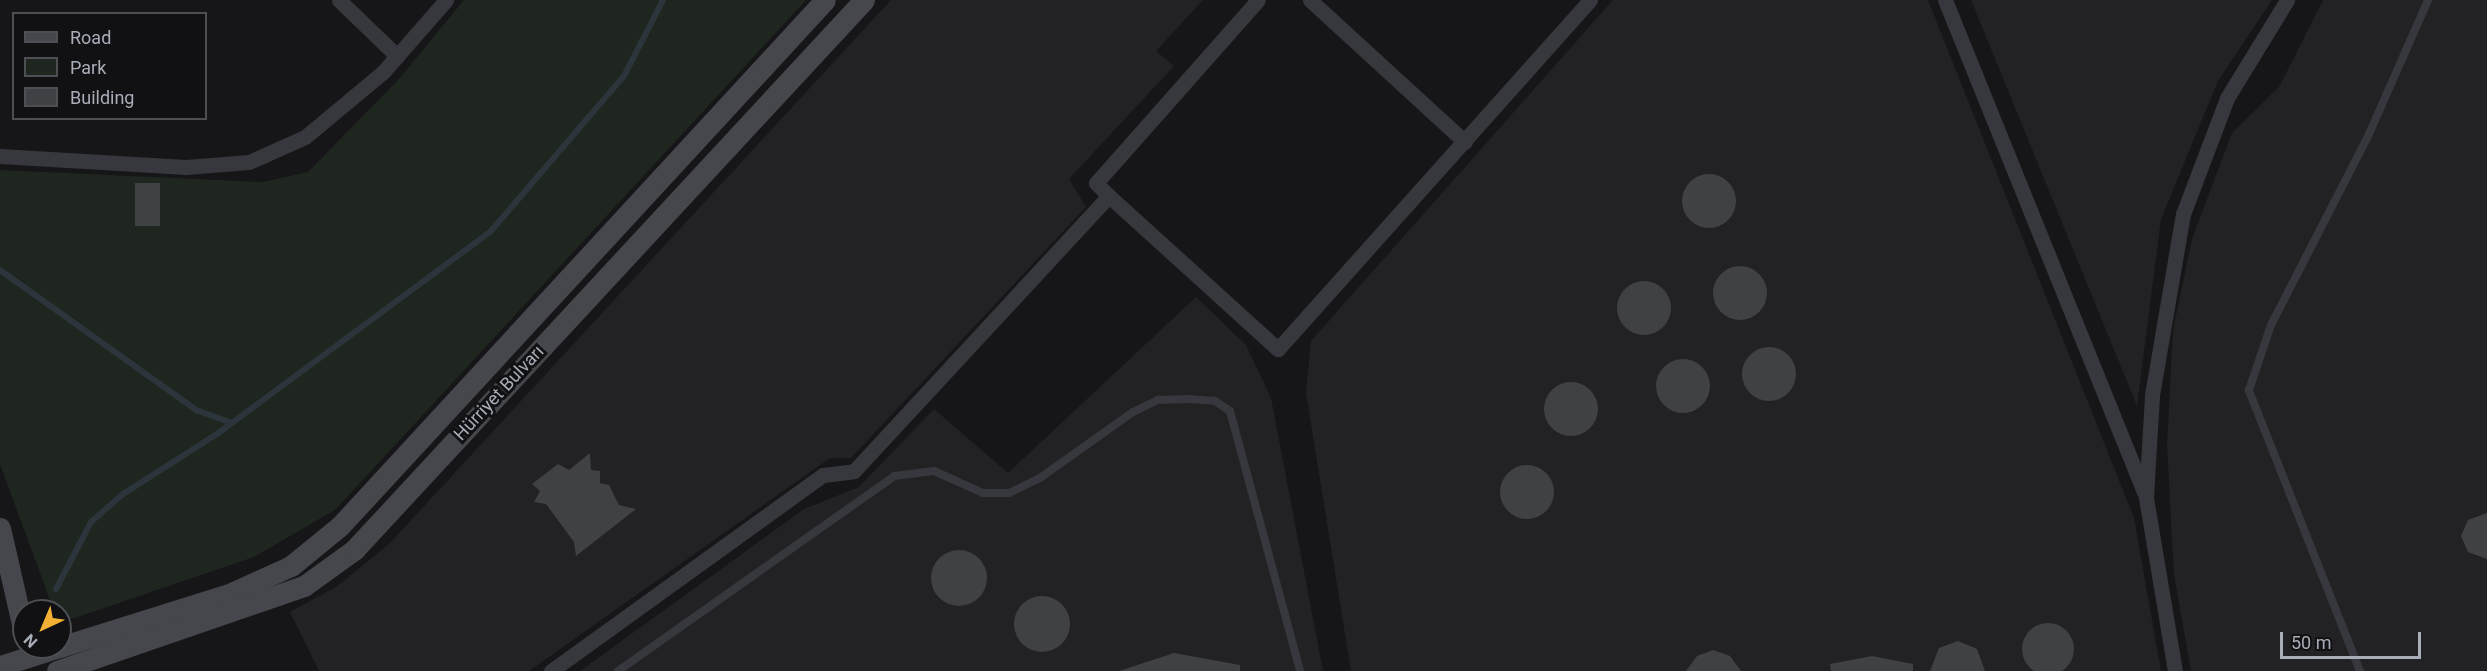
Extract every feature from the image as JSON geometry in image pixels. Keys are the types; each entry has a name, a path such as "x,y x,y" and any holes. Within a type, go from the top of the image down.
{"main road":[{"name":"Hürriyet Bulvarı","path":"72,643 230,594 291,566 340,526 825,0"},
{"name":"Hürriyet Bulvarı","path":"57,671 304,586 354,550 864,0"},
{"path":"0,528 16,599"},
{"name":"Hürriyet Bulvarı","path":"0,666 28,659"}],"street":[{"path":"339,0 397,56"},
{"path":"0,156 186,167 249,162 305,137 397,56 446,0"},
{"path":"1258,0 1096,183 1278,349 1590,0"},
{"path":"1310,0 1465,142"},
{"path":"1945,0 2146,497 2175,671"},
{"path":"2146,497 2152,394 2183,214 2227,98 2287,0"},
{"path":"552,671 823,474 854,471 1109,196"}],"lane":[{"path":"2360,671 2249,390 2271,326 2369,134 2428,0"},
{"path":"618,671 894,476 934,471 983,493 1009,493 1040,478 1133,412 1158,400 1188,399 1215,401 1230,411 1300,671"}],"shaded area":[{"path":"891,0 1203,0 1156,51 1174,66 1069,179 1086,207 851,458 830,458 529,671 319,671 290,612 336,587 389,544"},
{"path":"1613,0 1928,0 2134,518 2161,671 1351,671 1306,393 1311,341"},
{"path":"1971,0 2272,0 2218,81 2161,219 2137,406"},
{"path":"2323,0 2487,0 2487,671 2191,671 2174,575 2167,446 2173,330 2192,239 2232,133 2279,87"},
{"path":"1196,297 1246,345 1271,398 1323,671 580,671 804,509 859,487 934,409 1008,473"}],"green space":[{"path":"464,0 806,0 335,510 254,557 72,619 72,599 50,599 0,464 0,170 263,182 308,172 398,80"}],"building":[{"path":"1709,174 1719,176 1728,182 1734,191 1736,201 1734,211 1728,220 1719,226 1709,228 1699,226 1690,220 1684,211 1682,201 1684,191 1690,182 1699,176"},
{"path":"135,183 160,183 160,226 135,226"},
{"path":"1740,266 1750,268 1759,274 1765,283 1767,293 1765,303 1759,312 1750,318 1740,320 1730,318 1721,312 1715,303 1713,293 1715,283 1721,274 1730,268"},
{"path":"1644,281 1654,283 1663,289 1669,298 1671,308 1669,318 1663,327 1654,333 1644,335 1634,333 1625,327 1619,318 1617,308 1619,298 1625,289 1634,283"},
{"path":"1769,347 1779,349 1788,355 1794,364 1796,374 1794,384 1788,393 1779,399 1769,401 1759,399 1750,393 1744,384 1742,374 1744,364 1750,355 1759,349"},
{"path":"1683,359 1702,367 1710,386 1702,405 1683,413 1664,405 1656,386 1664,367"},
{"path":"1571,382 1581,384 1590,390 1596,399 1598,409 1596,419 1590,428 1581,434 1571,436 1561,434 1552,428 1546,419 1544,409 1546,399 1552,390 1561,384"},
{"path":"590,453 591,470 600,471 600,483 609,485 619,505 636,509 576,556 574,542 546,504 534,502 540,491 532,484 558,464 569,470"},
{"path":"1527,465 1537,467 1546,473 1552,482 1554,492 1552,502 1546,511 1537,517 1527,519 1517,517 1508,511 1502,502 1500,492 1502,482 1508,473 1517,467"},
{"path":"2487,513 2487,559 2468,552 2461,536 2468,520"},
{"path":"959,550 974,555 982,563 987,578 982,593 974,601 959,606 944,601 936,593 931,578 936,563 944,555"},
{"path":"1042,596 1057,601 1065,609 1070,624 1065,639 1057,647 1042,652 1027,647 1019,639 1014,624 1019,609 1027,601"},
{"path":"2048,623 2058,625 2066,631 2073,644 2072,659 2059,672 2037,672 2024,659 2022,649 2024,639 2030,631 2038,625"},
{"path":"1958,641 1977,649 1985,671 1930,671 1939,648"},
{"path":"1713,650 1730,656 1741,671 1686,671 1697,656"},
{"path":"1174,653 1240,665 1240,671 1119,671"},
{"path":"1872,656 1913,664 1913,671 1831,671 1830,664"}],"waterway":[{"path":"56,589 91,522 123,494 217,434 491,231 624,76 663,0"},
{"path":"0,270 196,410 231,423"}]}
